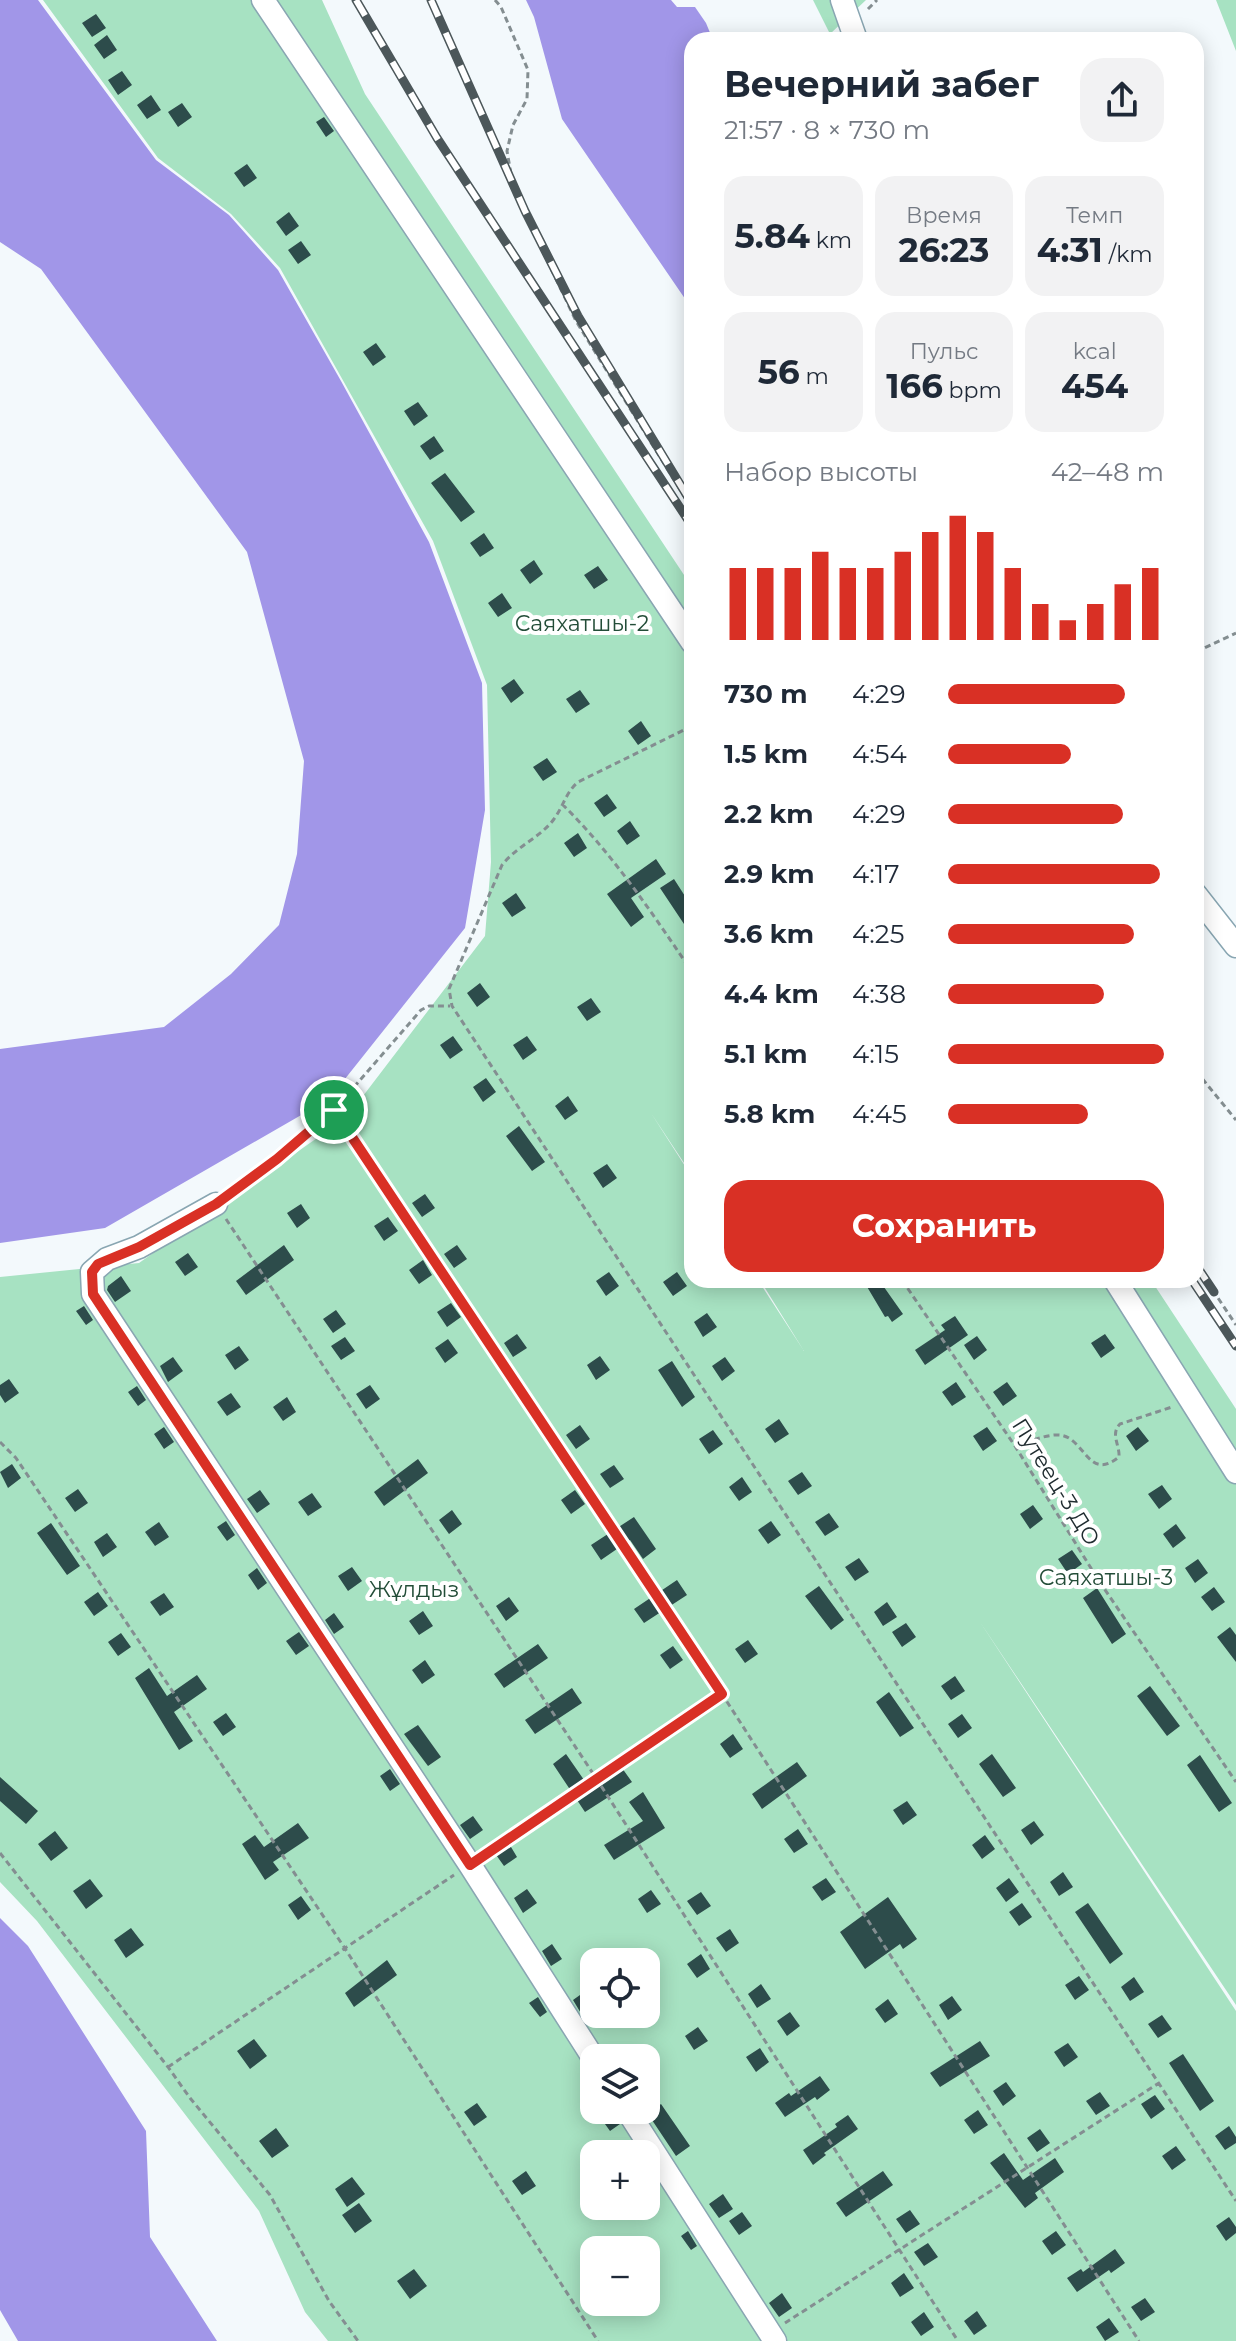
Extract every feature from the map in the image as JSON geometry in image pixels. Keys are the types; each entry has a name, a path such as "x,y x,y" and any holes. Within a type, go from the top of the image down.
{"street":[{"path":"263,0 684,630"},
{"path":"842,0 853,32"},
{"path":"1204,905 1236,946"},
{"path":"216,1204 139,1247 98,1264 92,1272 93,1294 470,1865 584,2044"},
{"path":"1120,1288 1236,1472"},
{"path":"636,2124 772,2337"}],"path":[{"path":"495,0 501,7 528,70 527,99 513,125 507,151 514,191 576,321 684,496"},
{"path":"1204,648 1236,633"},
{"path":"684,730 578,782 551,823 512,852 502,865 449,989 452,1006 1236,2201"},
{"path":"562,804 581,823 684,961"},
{"path":"452,1006 429,1006 421,1010 334,1110 277,1159 216,1204 596,1778 958,2341"},
{"path":"1204,1081 1236,1120"},
{"path":"334,1110 722,1694 1139,2341"},
{"path":"1204,1277 1236,1325"},
{"name":"Путеец-3 ДО","path":"907,1288 1015,1446 1099,1581 1236,1782"},
{"path":"1015,1446 1062,1435 1072,1439 1090,1461 1107,1464 1119,1457 1115,1435 1120,1424 1188,1399"},
{"path":"0,1442 16,1458 344,1947 598,2341"},
{"path":"168,2067 722,1694"},
{"path":"0,1853 190,2098 270,2195 329,2301 358,2341"},
{"path":"772,2337 899,2249 1159,2083"}],"green space":[{"name":"Жұлдыз","path":"43,0 322,0 365,94 684,575 684,1163 651,1113 684,1165 684,1288 763,1288 804,1351 765,1288 1156,1288 1236,1409 1236,2005 980,1622 1236,2011 1236,2341 328,2341 305,2312 259,2211 37,1921 0,1882 0,1277 139,1263 347,1117 485,936 491,862 487,685 433,541 280,268 231,214 158,158"},
{"path":"813,0 866,0 832,32 829,32"},
{"path":"1216,0 1236,0 1236,51"}],"shaded area":[{"path":"0,0 38,0 156,160 229,215 278,270 429,542 482,683 485,810 465,928 329,1099 105,1228 0,1243 0,1049 164,1027 231,974 279,925 297,854 304,761 247,552 41,269 0,242"},
{"path":"526,0 671,0 677,7 695,7 706,23 710,32 684,32 684,297 562,119 534,17"},
{"path":"0,1918 28,1946 146,2131 150,2237 217,2341 18,2341 0,2310"}],"building":[{"path":"96,14 106,28 92,37 82,23"},
{"path":"107,35 117,50 104,59 94,45"},
{"path":"122,71 132,85 118,95 108,80"},
{"path":"151,95 161,110 147,119 137,105"},
{"path":"182,103 192,117 178,127 168,112"},
{"path":"324,117 334,131 326,137 316,122"},
{"path":"247,164 257,178 244,187 234,173"},
{"path":"289,212 299,226 286,236 276,222"},
{"path":"301,241 311,255 298,264 288,250"},
{"path":"376,343 386,357 373,366 363,352"},
{"path":"418,402 428,416 414,426 404,411"},
{"path":"434,436 444,451 430,460 420,446"},
{"path":"445,473 475,512 461,522 431,483"},
{"path":"484,533 494,548 480,557 470,543"},
{"path":"534,560 543,574 530,584 520,570"},
{"path":"598,566 608,580 594,589 584,575"},
{"path":"502,593 512,608 498,617 488,603"},
{"path":"514,679 524,693 511,703 501,688"},
{"path":"580,690 590,704 576,713 566,699"},
{"path":"641,721 651,736 638,745 628,731"},
{"path":"547,758 557,772 543,781 533,767"},
{"path":"607,794 617,808 604,817 594,803"},
{"path":"630,821 640,836 627,845 617,831"},
{"path":"578,833 587,848 574,857 564,843"},
{"path":"656,859 666,874 631,898 644,917 631,927 607,894"},
{"path":"674,879 684,895 684,924 660,888"},
{"path":"516,893 526,908 512,917 502,903"},
{"path":"480,983 490,997 477,1007 467,993"},
{"path":"591,998 601,1012 587,1021 577,1007"},
{"path":"453,1036 463,1050 450,1059 440,1045"},
{"path":"527,1036 537,1050 523,1060 513,1045"},
{"path":"486,1078 496,1092 483,1102 473,1087"},
{"path":"568,1096 578,1111 565,1120 555,1106"},
{"path":"519,1126 545,1162 532,1171 506,1136"},
{"path":"607,1164 617,1178 603,1188 593,1173"},
{"path":"425,1194 435,1208 422,1217 412,1203"},
{"path":"301,1204 310,1218 297,1228 287,1213"},
{"path":"388,1217 398,1231 384,1241 374,1226"},
{"path":"284,1245 294,1260 246,1295 236,1281"},
{"path":"457,1245 467,1259 454,1268 444,1254"},
{"path":"188,1253 198,1267 185,1276 175,1262"},
{"path":"423,1260 432,1275 419,1284 409,1270"},
{"path":"609,1272 619,1286 606,1296 596,1281"},
{"path":"677,1272 684,1288 673,1296 663,1282"},
{"path":"121,1276 131,1291 115,1302 107,1290"},
{"path":"868,1288 885,1288 903,1314 892,1322 888,1316 885,1317"},
{"path":"451,1303 461,1317 447,1327 437,1312"},
{"path":"84,1306 93,1320 86,1325 76,1311"},
{"path":"336,1310 346,1324 333,1333 323,1319"},
{"path":"707,1313 717,1327 703,1337 694,1322"},
{"path":"955,1316 968,1335 925,1365 915,1350 945,1330 941,1325"},
{"path":"517,1334 527,1348 513,1357 504,1343"},
{"path":"1105,1334 1115,1348 1101,1358 1091,1343"},
{"path":"977,1336 987,1350 974,1360 964,1345"},
{"path":"345,1337 355,1351 341,1360 331,1346"},
{"path":"448,1339 458,1353 445,1363 435,1348"},
{"path":"239,1346 249,1360 235,1370 225,1355"},
{"path":"600,1356 610,1370 596,1380 587,1365"},
{"path":"173,1357 183,1371 168,1382 160,1366"},
{"path":"725,1357 735,1371 722,1381 712,1366"},
{"path":"672,1361 695,1397 682,1407 658,1370"},
{"path":"9,1379 19,1393 5,1403 0,1395 0,1385"},
{"path":"956,1382 966,1397 952,1406 942,1392"},
{"path":"1007,1382 1017,1396 1003,1406 993,1392"},
{"path":"370,1385 380,1399 366,1409 356,1394"},
{"path":"137,1386 146,1400 138,1406 128,1392"},
{"path":"231,1393 241,1407 227,1416 217,1402"},
{"path":"287,1397 296,1412 283,1421 273,1407"},
{"path":"779,1419 789,1434 775,1443 765,1429"},
{"path":"580,1425 590,1439 576,1449 566,1435"},
{"path":"164,1427 174,1442 164,1449 154,1434"},
{"path":"987,1427 997,1441 983,1451 973,1436"},
{"path":"1138,1427 1149,1441 1136,1451 1126,1436"},
{"path":"713,1430 723,1444 709,1454 699,1439"},
{"path":"418,1459 428,1473 384,1506 374,1492"},
{"path":"12,1464 21,1478 8,1488 0,1472"},
{"path":"614,1465 624,1479 610,1488 600,1474"},
{"path":"802,1472 812,1486 798,1495 788,1481"},
{"path":"742,1477 752,1492 739,1501 729,1487"},
{"path":"1162,1485 1172,1499 1159,1509 1148,1494"},
{"path":"78,1489 88,1503 75,1512 65,1498"},
{"path":"260,1490 270,1504 257,1513 247,1499"},
{"path":"575,1490 585,1504 571,1514 561,1500"},
{"path":"312,1493 322,1507 308,1516 298,1502"},
{"path":"1033,1505 1043,1519 1030,1529 1020,1514"},
{"path":"452,1510 462,1524 449,1534 439,1520"},
{"path":"829,1513 839,1527 825,1536 815,1522"},
{"path":"634,1517 656,1549 643,1559 630,1540 601,1560 591,1545"},
{"path":"226,1521 235,1535 227,1541 217,1527"},
{"path":"771,1521 781,1535 768,1544 758,1530"},
{"path":"159,1522 169,1537 155,1546 145,1532"},
{"path":"51,1523 80,1566 67,1575 37,1533"},
{"path":"1176,1524 1186,1538 1173,1548 1163,1534"},
{"path":"107,1533 117,1547 103,1557 94,1542"},
{"path":"1072,1550 1082,1564 1068,1574 1058,1559"},
{"path":"859,1558 869,1572 855,1581 845,1567"},
{"path":"1198,1559 1208,1573 1195,1583 1185,1568"},
{"path":"352,1567 362,1581 348,1591 338,1576"},
{"path":"257,1568 267,1583 258,1590 248,1575"},
{"path":"677,1580 687,1595 644,1623 634,1609"},
{"path":"819,1586 844,1620 831,1630 805,1596"},
{"path":"1214,1587 1225,1602 1212,1611 1201,1597"},
{"path":"1097,1588 1126,1634 1112,1644 1083,1598"},
{"path":"98,1592 108,1606 94,1616 84,1602"},
{"path":"164,1593 174,1607 160,1616 150,1602"},
{"path":"509,1597 519,1611 506,1621 496,1606"},
{"path":"887,1602 897,1617 883,1626 874,1612"},
{"path":"423,1611 433,1626 419,1635 409,1621"},
{"path":"334,1613 344,1627 334,1634 325,1620"},
{"path":"906,1623 916,1637 902,1647 892,1632"},
{"path":"1230,1627 1236,1635 1236,1662 1217,1637"},
{"path":"299,1632 309,1646 296,1655 286,1641"},
{"path":"121,1633 131,1647 118,1656 108,1642"},
{"path":"748,1640 758,1654 745,1663 735,1649"},
{"path":"538,1644 548,1658 504,1688 494,1674"},
{"path":"673,1646 683,1660 670,1669 660,1655"},
{"path":"425,1660 435,1675 422,1684 412,1670"},
{"path":"149,1668 167,1696 197,1675 207,1689 174,1712 193,1741 179,1750 135,1678"},
{"path":"955,1676 965,1691 951,1700 941,1686"},
{"path":"1150,1686 1180,1726 1167,1736 1137,1696"},
{"path":"572,1688 582,1703 535,1734 525,1720"},
{"path":"889,1692 914,1728 900,1737 876,1702"},
{"path":"226,1713 236,1727 223,1736 213,1722"},
{"path":"962,1714 972,1728 958,1738 948,1724"},
{"path":"418,1725 441,1757 428,1766 404,1734"},
{"path":"733,1734 743,1749 730,1758 720,1744"},
{"path":"566,1754 591,1790 622,1768 632,1782 585,1812 553,1764"},
{"path":"992,1754 1016,1788 1003,1797 979,1764"},
{"path":"1200,1755 1232,1803 1219,1812 1187,1765"},
{"path":"797,1762 807,1776 762,1809 752,1794"},
{"path":"390,1769 400,1784 390,1791 380,1776"},
{"path":"0,1777 38,1811 26,1824 0,1801"},
{"path":"643,1792 665,1828 614,1860 604,1845 643,1821 629,1802"},
{"path":"907,1801 917,1815 903,1825 893,1810"},
{"path":"473,1816 483,1830 470,1839 460,1825"},
{"path":"1034,1821 1044,1835 1031,1845 1021,1830"},
{"path":"298,1823 309,1838 273,1862 279,1870 265,1880 242,1844 255,1835 264,1847"},
{"path":"798,1829 808,1844 794,1853 784,1839"},
{"path":"55,1831 68,1848 51,1861 38,1844"},
{"path":"985,1835 995,1849 982,1859 972,1845"},
{"path":"508,1842 517,1857 504,1866 494,1852"},
{"path":"1063,1872 1073,1887 1059,1896 1050,1882"},
{"path":"826,1878 836,1892 822,1901 812,1887"},
{"path":"1009,1878 1019,1892 1006,1902 996,1888"},
{"path":"90,1879 103,1896 86,1909 73,1891"},
{"path":"527,1889 537,1903 523,1913 514,1898"},
{"path":"651,1890 661,1904 647,1913 638,1899"},
{"path":"701,1892 711,1906 697,1915 687,1901"},
{"path":"301,1896 311,1910 298,1920 288,1905"},
{"path":"888,1897 917,1939 903,1949 900,1944 865,1969 840,1932"},
{"path":"1022,1903 1032,1917 1019,1926 1009,1912"},
{"path":"1088,1903 1123,1954 1110,1964 1075,1912"},
{"path":"131,1928 144,1945 126,1958 114,1940"},
{"path":"730,1929 739,1943 726,1952 716,1938"},
{"path":"552,1944 562,1959 551,1966 542,1951"},
{"path":"701,1954 710,1969 697,1978 687,1964"},
{"path":"387,1960 397,1975 354,2007 345,1993"},
{"path":"1079,1976 1089,1990 1075,2000 1065,1985"},
{"path":"1134,1977 1144,1992 1130,2001 1121,1987"},
{"path":"761,1984 771,1999 757,2008 748,1994"},
{"path":"580,1995 580,2012 573,2000"},
{"path":"952,1996 962,2010 948,2020 939,2005"},
{"path":"538,1997 547,2012 540,2017 529,2003"},
{"path":"888,1999 898,2014 885,2023 875,2009"},
{"path":"790,2012 800,2026 787,2036 777,2021"},
{"path":"1162,2015 1172,2029 1158,2038 1148,2024"},
{"path":"698,2027 708,2041 694,2050 685,2036"},
{"path":"254,2039 267,2056 250,2069 237,2051"},
{"path":"980,2041 990,2056 940,2087 930,2073"},
{"path":"1068,2043 1078,2057 1064,2067 1054,2052"},
{"path":"760,2048 769,2062 756,2072 746,2057"},
{"path":"1183,2054 1214,2101 1200,2111 1169,2063"},
{"path":"820,2076 830,2090 785,2117 775,2103"},
{"path":"1006,2082 1016,2096 1003,2106 993,2091"},
{"path":"1100,2092 1110,2106 1096,2115 1086,2101"},
{"path":"1155,2095 1165,2109 1151,2119 1141,2104"},
{"path":"477,2103 487,2117 474,2126 464,2112"},
{"path":"660,2105 690,2146 676,2156 655,2124 660,2124"},
{"path":"978,2110 988,2125 974,2134 964,2120"},
{"path":"848,2115 858,2129 824,2153 826,2155 813,2165 803,2150 837,2127 835,2124"},
{"path":"605,2124 620,2124 610,2131"},
{"path":"1229,2126 1236,2143 1225,2150 1215,2136"},
{"path":"276,2128 289,2146 272,2158 259,2141"},
{"path":"1040,2129 1050,2143 1037,2152 1027,2138"},
{"path":"1176,2146 1186,2160 1172,2170 1162,2156"},
{"path":"1004,2153 1023,2180 1055,2158 1064,2172 1035,2193 1038,2198 1025,2208 990,2163"},
{"path":"526,2171 536,2186 522,2195 512,2181"},
{"path":"883,2171 893,2185 846,2217 836,2203"},
{"path":"352,2177 365,2194 347,2207 335,2189"},
{"path":"723,2194 733,2209 719,2218 709,2204"},
{"path":"359,2203 372,2221 355,2233 342,2215"},
{"path":"910,2210 920,2224 906,2233 896,2219"},
{"path":"742,2212 752,2226 739,2235 729,2221"},
{"path":"1229,2217 1236,2227 1236,2233 1226,2241 1216,2226"},
{"path":"688,2231 697,2246 691,2250 681,2236"},
{"path":"1056,2231 1066,2245 1052,2255 1042,2241"},
{"path":"928,2243 938,2257 924,2266 914,2252"},
{"path":"1115,2249 1125,2263 1077,2292 1067,2278 1081,2269 1083,2272"},
{"path":"414,2269 427,2286 410,2299 397,2281"},
{"path":"904,2273 914,2288 900,2297 891,2283"},
{"path":"782,2293 792,2308 779,2317 769,2303"},
{"path":"1145,2298 1155,2312 1141,2321 1131,2307"},
{"path":"977,2311 987,2326 974,2335 964,2321"},
{"path":"924,2312 934,2327 921,2336 911,2322"},
{"path":"1109,2318 1119,2332 1105,2341 1096,2327"}],"railway":[{"path":"356,0 437,138 684,514"},
{"path":"431,0 525,211 578,316 684,491"},
{"path":"1204,1277 1214,1292"},
{"path":"1197,1288 1236,1346"}],"route":[{"path":"334,1110 722,1694 470,1865 93,1294 90,1281 98,1264 139,1247 216,1204 277,1159 334,1110"}],"park label":[{"name":"Саяхатшы-2","path":"582,623"},
{"name":"Саяхатшы-3","path":"1106,1577"}]}
